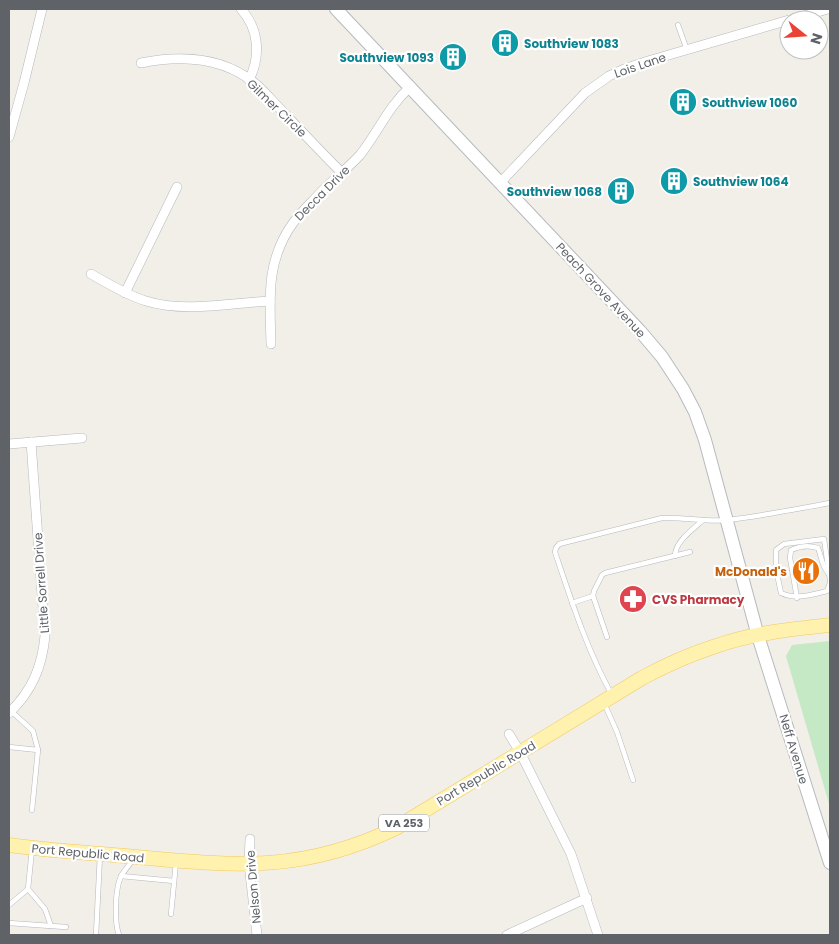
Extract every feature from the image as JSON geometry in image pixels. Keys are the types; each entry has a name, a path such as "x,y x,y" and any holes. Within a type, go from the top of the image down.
{"main road":[{"name":"Peach Grove Avenue","path":"336,9 635,326 667,364 687,396 698,420 708,450 758,636"},
{"name":"Port Republic Road","path":"9,845 220,864 274,863 314,857 348,848 372,839 413,818 642,678 688,656 722,644 758,636 786,630 830,625"},
{"name":"Neff Avenue","path":"758,636 830,863"}],"street":[{"path":"9,137 42,9"},
{"path":"241,9 252,24 256,44 255,65 249,80"},
{"name":"Lois Lane","path":"500,183 592,87 624,69 779,23"},
{"name":"Gilmer Circle","path":"141,63 160,60 196,59 224,67 249,80 257,85 342,173"},
{"name":"Decca Drive","path":"271,344 270,284 272,269 286,234 298,216 364,149 388,112 410,88"},
{"path":"125,293 177,187"},
{"path":"90,274 125,293 147,302 170,306 186,307 270,301"},
{"path":"9,444 82,438"},
{"name":"Little Sorrell Drive","path":"10,712 26,693 37,673 43,658 45,636 31,442"},
{"path":"509,734 520,752 571,854 598,935"},
{"name":"Nelson Drive","path":"250,839 249,864 257,935"},
{"path":"507,935 587,898"}],"lane":[{"path":"678,25 687,50"},
{"path":"633,780 602,679 572,602 556,548 559,544 662,518 702,521 727,520 830,504"},
{"path":"675,556 675,551 681,541 702,521"},
{"path":"824,539 830,582 826,591 797,598 781,593 776,570 776,550 784,544 830,538"},
{"path":"797,598 790,558 791,550 798,547 812,546 818,548 822,565 829,574"},
{"path":"606,637 594,596 594,591 602,575 690,552"},
{"path":"572,602 594,596"},
{"path":"10,712 33,731 38,750 32,810"},
{"path":"9,747 38,750"},
{"path":"9,905 28,889 32,848"},
{"path":"96,935 100,854"},
{"path":"119,935 116,926 116,913 121,876 135,857"},
{"path":"171,914 176,860"},
{"path":"121,876 174,881"},
{"path":"28,889 45,909 51,926"},
{"path":"9,923 66,927"}],"green space":[{"path":"830,641 830,807 786,656 792,645"}],"place":[{"name":"Southview 1083","path":"505,43"},
{"name":"Southview 1093","path":"453,57"},
{"name":"Southview 1060","path":"683,102"},
{"name":"Southview 1064","path":"674,181"},
{"name":"Southview 1068","path":"621,191"},
{"name":"McDonald's","path":"806,571"},
{"name":"CVS Pharmacy","path":"633,599"}]}
